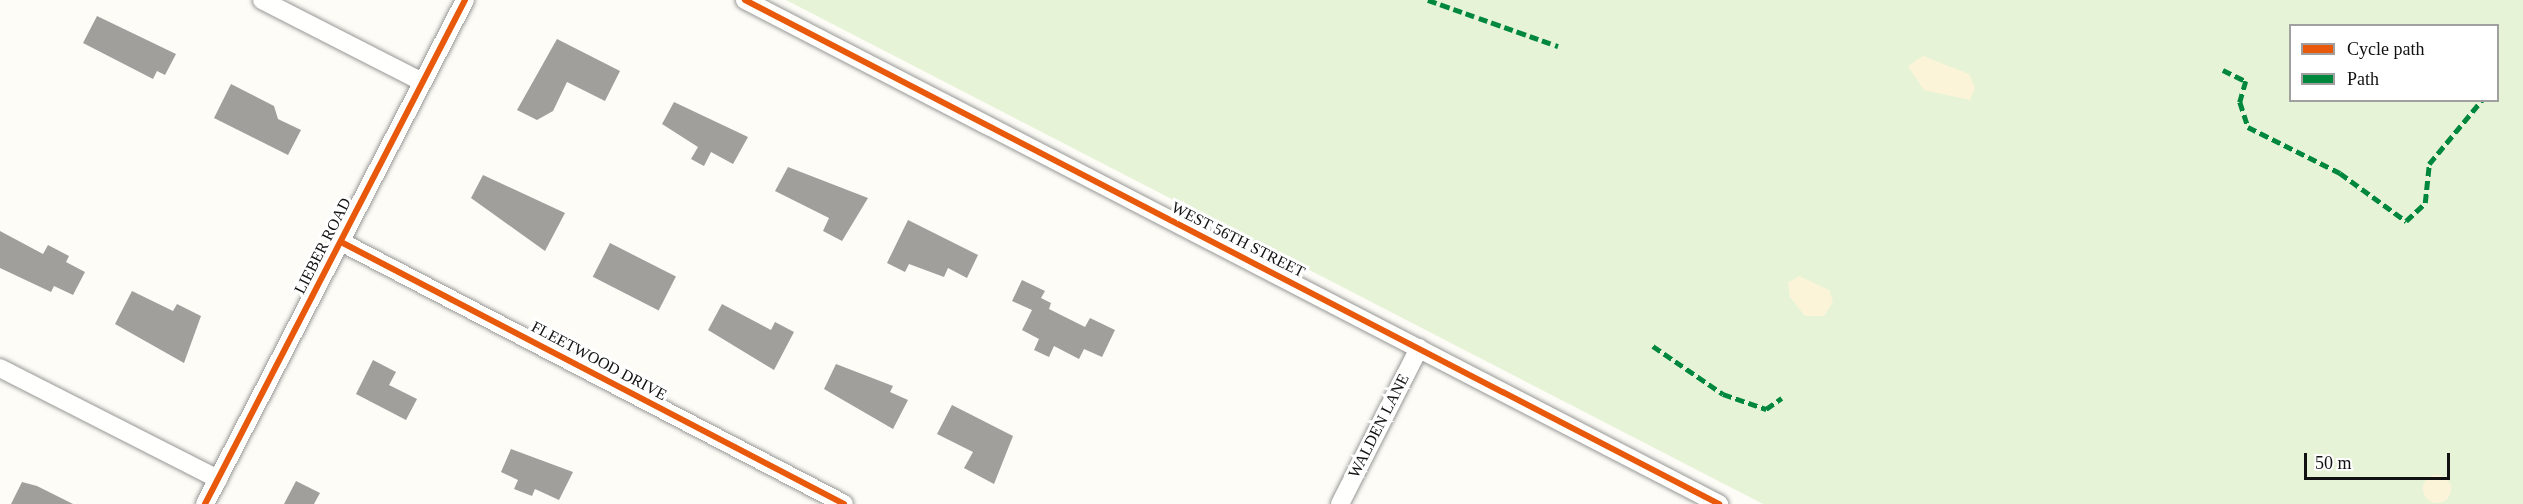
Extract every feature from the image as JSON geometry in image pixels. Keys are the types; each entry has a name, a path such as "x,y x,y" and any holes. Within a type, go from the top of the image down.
{"street":[{"path":"262,0 422,82"},
{"name":"LIEBER ROAD","path":"205,504 465,0"},
{"name":"WEST 56TH STREET","path":"745,0 1719,504"},
{"name":"FLEETWOOD DRIVE","path":"341,242 844,504"},
{"name":"WALDEN LANE","path":"1340,504 1419,348"},
{"path":"0,368 218,479"}],"green space":[{"path":"786,0 2523,0 2523,504 1763,504"}],"sand":[{"path":"1923,56 1969,74 1975,88 1970,100 1924,90 1908,66"},
{"path":"1799,276 1829,290 1833,302 1824,316 1805,316 1790,297 1788,283"},
{"path":"2437,475 2447,479 2451,489 2447,499 2437,503 2427,499 2423,489 2427,479"}],"building":[{"path":"97,16 176,54 165,75 157,71 153,79 83,43"},
{"path":"557,39 620,71 605,101 567,82 553,111 537,120 517,110"},
{"path":"231,84 274,106 278,119 301,130 288,155 214,118"},
{"path":"674,102 748,137 733,164 711,152 704,166 691,159 698,147 662,124"},
{"path":"788,167 868,198 842,241 823,231 829,218 775,191"},
{"path":"483,175 565,213 545,251 471,198"},
{"path":"908,220 978,255 967,278 948,268 944,277 909,264 905,272 887,263"},
{"path":"0,231 43,254 48,245 69,256 66,262 85,272 73,295 54,286 51,292 0,268"},
{"path":"610,243 676,277 659,310 593,277"},
{"path":"1022,280 1045,291 1041,298 1051,303 1049,309 1085,327 1090,318 1115,330 1102,357 1084,349 1079,359 1054,346 1049,357 1034,350 1039,339 1022,330 1032,310 1012,301"},
{"path":"132,291 173,311 177,304 201,316 184,363 115,324"},
{"path":"722,304 771,330 775,322 794,332 774,370 708,330"},
{"path":"373,360 396,372 389,385 417,399 406,420 356,394"},
{"path":"836,364 893,386 890,392 908,400 893,429 824,389"},
{"path":"952,405 1013,436 994,484 964,468 973,452 937,434"},
{"path":"511,449 573,472 559,500 535,489 532,496 514,489 518,480 501,472"},
{"path":"296,481 320,493 314,504 284,504"},
{"path":"22,482 37,486 73,504 11,504"}],"marked path":[{"path":"1428,0 1558,46"},
{"path":"2223,70 2246,81 2240,102 2248,127 2340,173 2406,221 2425,203 2429,164 2480,102"},
{"path":"1653,346 1723,394 1766,409 1782,398"}],"cycle path":[{"path":"205,504 465,0"},
{"path":"745,0 1719,504"},
{"path":"341,242 844,504"}]}
